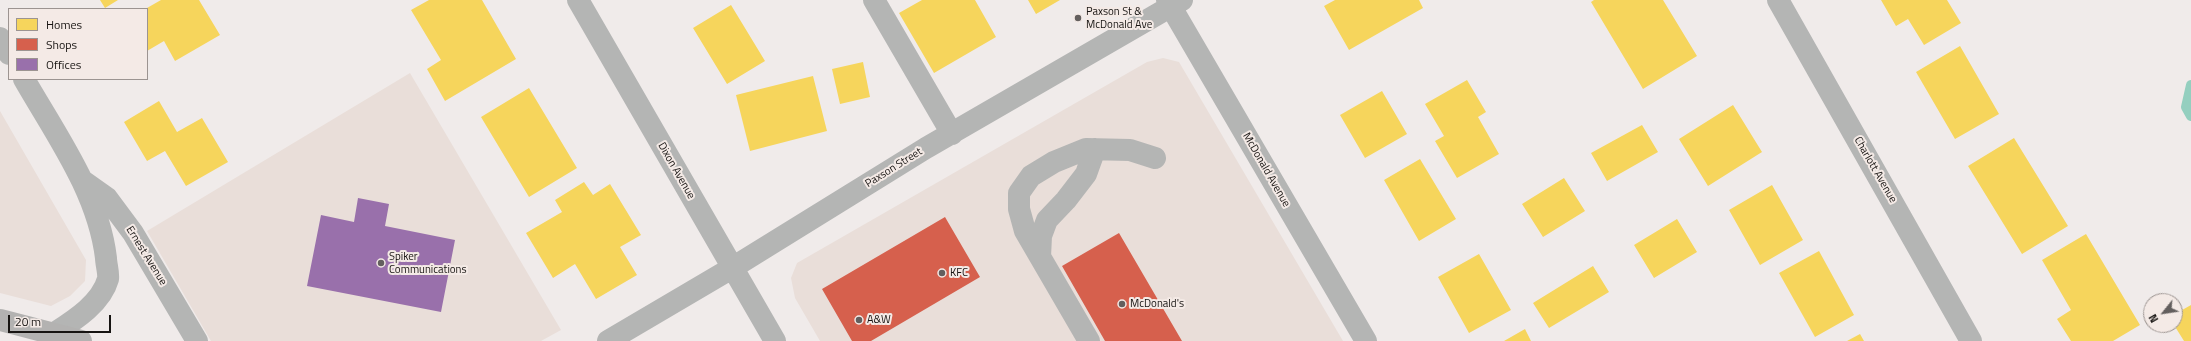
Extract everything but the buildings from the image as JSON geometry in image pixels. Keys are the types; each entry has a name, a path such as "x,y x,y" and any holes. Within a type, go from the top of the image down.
{"highway":[{"path":"0,320 82,341"}],"street":[{"name":"Dixon Avenue","path":"578,0 775,341"},
{"path":"874,0 952,134"},
{"name":"Charlott Avenue","path":"1778,0 1971,341"},
{"name":"Paxson Street","path":"608,341 732,268 1173,2"},
{"name":"McDonald Avenue","path":"1173,2 1366,341"},
{"path":"0,38 8,52"},
{"name":"Ernest Avenue","path":"25,80 83,181 104,242 108,278 92,305 78,317 53,334"},
{"path":"1089,341 1024,230 1019,209 1020,193 1031,176 1054,162 1086,148 1130,150 1155,158"},
{"path":"1040,257 1041,236 1047,220 1066,200 1086,174 1095,149"},
{"name":"Ernest Avenue","path":"83,181 107,198 133,233 197,341"}],"shaded area":[{"path":"1163,58 1179,62 1343,341 820,341 795,298 791,278 797,263 1147,62"},
{"path":"410,73 561,330 541,341 211,341 147,231"},
{"path":"0,111 86,260 85,281 70,296 51,306 0,293"}],"waterway":[{"path":"2191,85 2186,107 2191,116"}],"place":[{"name":"Paxson St & McDonald Ave","path":"1078,18"},
{"name":"Spiker Communications","path":"381,263"},
{"name":"KFC","path":"942,273"},
{"name":"McDonald's","path":"1122,304"},
{"name":"A&W","path":"859,320"}]}
